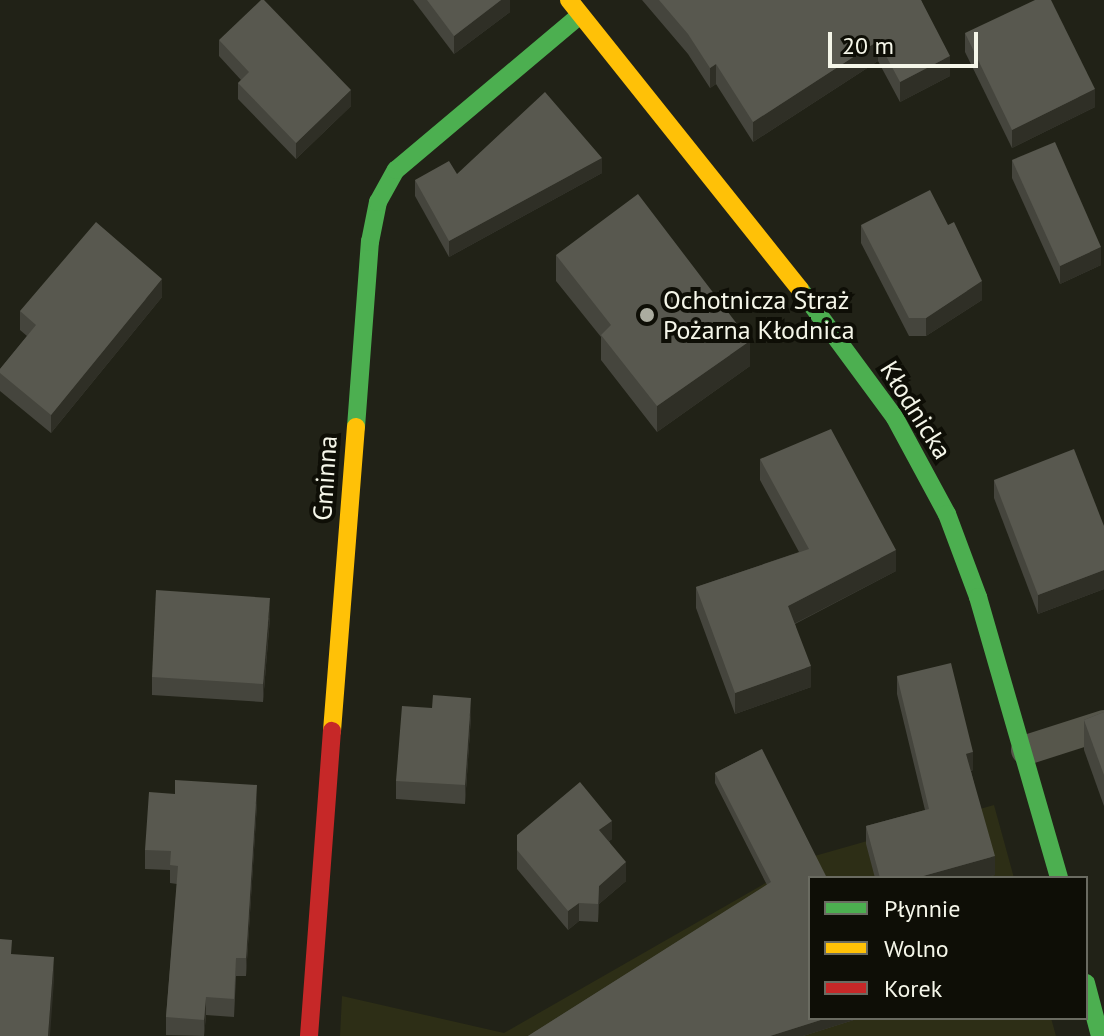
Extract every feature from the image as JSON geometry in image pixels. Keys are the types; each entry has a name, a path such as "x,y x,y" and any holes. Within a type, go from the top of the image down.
{"street":[{"name":"Kłodnicka","path":"574,7 761,236 895,418 947,514 1026,750 1058,876"},
{"name":"Gminna","path":"309,1036 367,273 378,202 396,170 574,7"},
{"path":"1088,991 1100,1036"}],"lane":[{"path":"1026,750 1104,725"}],"shaded area":[{"path":"994,805 1013,876 808,876 808,1020 1052,1020 1056,1036 340,1036 342,996 504,1033 811,857"}],"building":[{"path":"261,0 351,90 296,143 238,83 249,72 219,40"},
{"path":"427,0 501,0 454,36"},
{"path":"659,0 921,0 950,56 900,82 878,41 753,122 716,64 710,68 688,34"},
{"path":"1035,0 1051,0 1095,89 1012,130 965,33"},
{"path":"545,92 602,158 449,241 415,180 449,161 457,174"},
{"path":"1055,142 1101,247 1060,266 1012,160"},
{"path":"930,190 948,225 954,222 982,281 926,318 909,318 861,225"},
{"name":"Ochotnicza Straż Pożarna Kłodnica","path":"638,194 750,341 657,406 601,335 611,325 556,255"},
{"path":"96,222 162,279 51,415 0,373 0,369 36,325 20,311"},
{"path":"831,429 896,550 788,606 811,666 735,693 696,587 809,549 760,459"},
{"path":"1074,449 1104,526 1104,570 1038,595 994,480"},
{"path":"156,590 270,598 263,684 152,677"},
{"path":"951,663 973,752 966,754 995,856 923,876 879,876 866,826 929,809 897,676"},
{"path":"433,695 471,698 465,785 396,781 402,706 432,708"},
{"path":"1104,712 1104,775 1084,720"},
{"path":"762,749 826,876 808,876 808,1020 821,1020 770,1036 528,1036 771,882 715,773"},
{"path":"175,780 257,785 246,958 236,958 234,999 206,997 204,1020 166,1017 178,866 170,865 171,851 145,850 149,792 175,794"},
{"path":"580,782 612,821 599,830 626,862 599,886 598,904 579,903 568,911 517,850 517,835"},
{"path":"0,939 12,940 11,954 54,957 48,1036 0,1036"}],"traffic: fast":[{"path":"356,427 370,242 378,202 396,170 580,15"},
{"path":"800,289 895,418 947,514 978,597 1058,876"},
{"path":"1088,991 1100,1036"}],"traffic: slow":[{"path":"569,0 800,289"},
{"path":"332,731 356,427"}],"traffic: jam":[{"path":"309,1036 332,731"}],"place":[{"name":"Ochotnicza Straż Pożarna Kłodnica","path":"647,315"}]}
